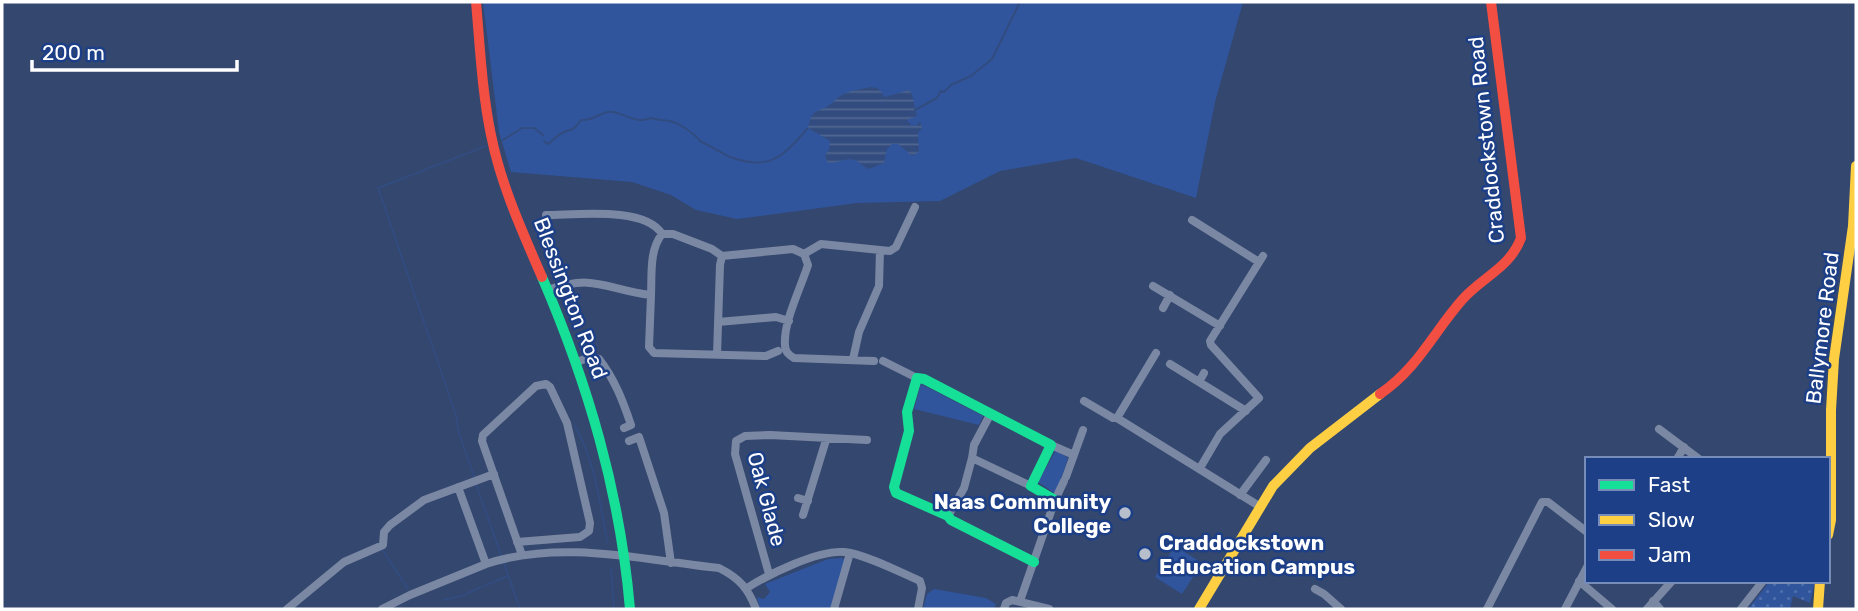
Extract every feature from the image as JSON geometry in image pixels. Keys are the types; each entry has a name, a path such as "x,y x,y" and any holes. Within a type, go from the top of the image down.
{"street":[{"name":"Blessington Road","path":"476,2 487,115 496,155 576,362 601,436 627,557 630,609"},
{"name":"Craddockstown Road","path":"1199,609 1259,506 1273,487 1311,447 1408,372 1463,300 1478,285 1506,265 1518,250 1521,238 1490,2"},
{"name":"Ballymore Road","path":"1830,525 1830,410 1834,359 1853,226 1856,166"},
{"path":"804,254 821,244 893,250 915,207"},
{"path":"546,215 626,216 656,226 662,234"},
{"path":"1204,228 1209,219"},
{"path":"1192,220 1261,259 1210,345 1259,395 1220,435 1200,468"},
{"path":"778,351 766,356 654,353 651,350 649,332 654,250 656,241 662,234 673,234 712,249 722,256 793,249 804,254 808,265 789,321 785,348 794,358 878,361 925,379 1051,445 1074,454"},
{"path":"853,359 859,332 879,285 880,250"},
{"path":"717,355 722,256"},
{"path":"548,290 587,281 651,295"},
{"path":"1153,286 1220,326"},
{"path":"1163,308 1170,295"},
{"path":"718,322 776,317 789,321"},
{"path":"1117,418 1156,353"},
{"path":"576,362 590,357 599,359 609,372 622,396 631,425 624,428"},
{"path":"1170,364 1246,411"},
{"path":"1199,382 1205,373"},
{"path":"917,378 907,412 909,431 895,490 900,496 948,516 951,520 1034,562"},
{"path":"517,541 580,537 589,531 590,523 567,423 546,384 536,386 483,435 482,441 494,474 517,541 522,555"},
{"path":"1084,401 1117,418 1259,506"},
{"path":"948,516 964,488 974,445 991,413"},
{"path":"1659,429 1696,457"},
{"path":"1020,601 1083,430"},
{"name":"Oak Glade","path":"769,574 735,454 736,441 745,436 770,435 826,440 867,440"},
{"path":"629,441 639,437 664,513 671,563"},
{"name":"Oak Glade","path":"803,515 826,440"},
{"path":"1031,486 1051,445"},
{"path":"1677,457 1684,447"},
{"path":"972,458 1055,500"},
{"path":"1240,495 1266,460"},
{"path":"287,609 344,562 383,545 384,532 405,512 424,500 494,474"},
{"path":"458,487 486,564"},
{"name":"Oak Glade","path":"797,498 807,501"},
{"path":"1487,609 1542,502 1548,502 1585,530"},
{"path":"382,609 499,560 522,555 586,552 719,568 736,576 747,588 756,609"},
{"path":"834,609 850,553"},
{"name":"Oak Glade","path":"747,588 769,574 824,555 850,553 920,581 922,589 918,609"},
{"path":"1565,609 1585,570"},
{"path":"1579,581 1612,609"},
{"path":"1647,609 1670,583"},
{"path":"1746,607 1762,583"},
{"path":"1818,609 1821,583"},
{"path":"1315,589 1341,609"},
{"path":"1005,606 1012,600 1049,609"},
{"path":"1653,601 1660,609"}],"shaded area":[{"path":"483,2 1243,2 1215,102 1196,198 1076,158 1000,171 940,201 857,203 737,219 696,210 671,195 632,182 511,172 499,132"},
{"path":"870,87 878,88 885,97 909,90 917,116 907,120 911,123 910,127 914,124 913,126 916,126 920,121 922,128 918,133 919,152 912,156 898,144 892,144 887,149 884,163 869,169 855,160 827,162 825,155 830,141 808,128 811,117 842,95"},
{"path":"921,384 983,416 979,425 914,409"},
{"path":"1056,450 1068,458 1056,494 1038,482"},
{"path":"1175,546 1202,563 1182,594 1155,577"},
{"path":"828,559 845,559 830,609 760,609 757,597 764,599 770,592 765,584"},
{"path":"1768,583 1815,583 1810,603 1793,596 1790,609 1748,609"},
{"path":"934,589 986,598 996,604 994,609 923,609 927,594"}],"waterway":[{"path":"915,110 937,98 941,91 944,92 951,85 971,76 992,59 1020,2"},
{"path":"544,141 549,143 574,128 581,120 613,112 636,120 651,118 673,122 700,141 727,155 755,163 765,162 782,154 807,129"},
{"path":"503,140 522,128 534,128 543,135"},
{"path":"475,479 458,430 456,415 378,188 486,146"},
{"path":"575,426 592,468 607,542"},
{"path":"476,484 502,558"},
{"path":"383,551 408,589"},
{"path":"504,563 520,609"},
{"path":"611,568 614,609"},
{"path":"484,586 508,576"},
{"path":"443,600 462,596 481,587"}],"traffic: fast":[{"path":"542,277 574,358 600,439 618,523 630,609"},
{"path":"1034,562 951,520 948,516 896,493 894,487 909,431 907,412 917,378 924,379 1051,445 1031,486 1055,500"}],"traffic: slow":[{"path":"1830,525 1834,359 1853,226 1856,166"},
{"path":"1199,609 1273,486 1310,448 1380,394"},
{"path":"1818,609 1820,583"}],"traffic: jam":[{"path":"476,2 485,102 495,154 513,207 542,277"},
{"path":"1380,394 1415,362 1462,300 1503,265 1521,238 1491,2"}],"place":[{"name":"Naas Community College","path":"1125,513"},
{"name":"Craddockstown Education Campus","path":"1145,554"}]}
